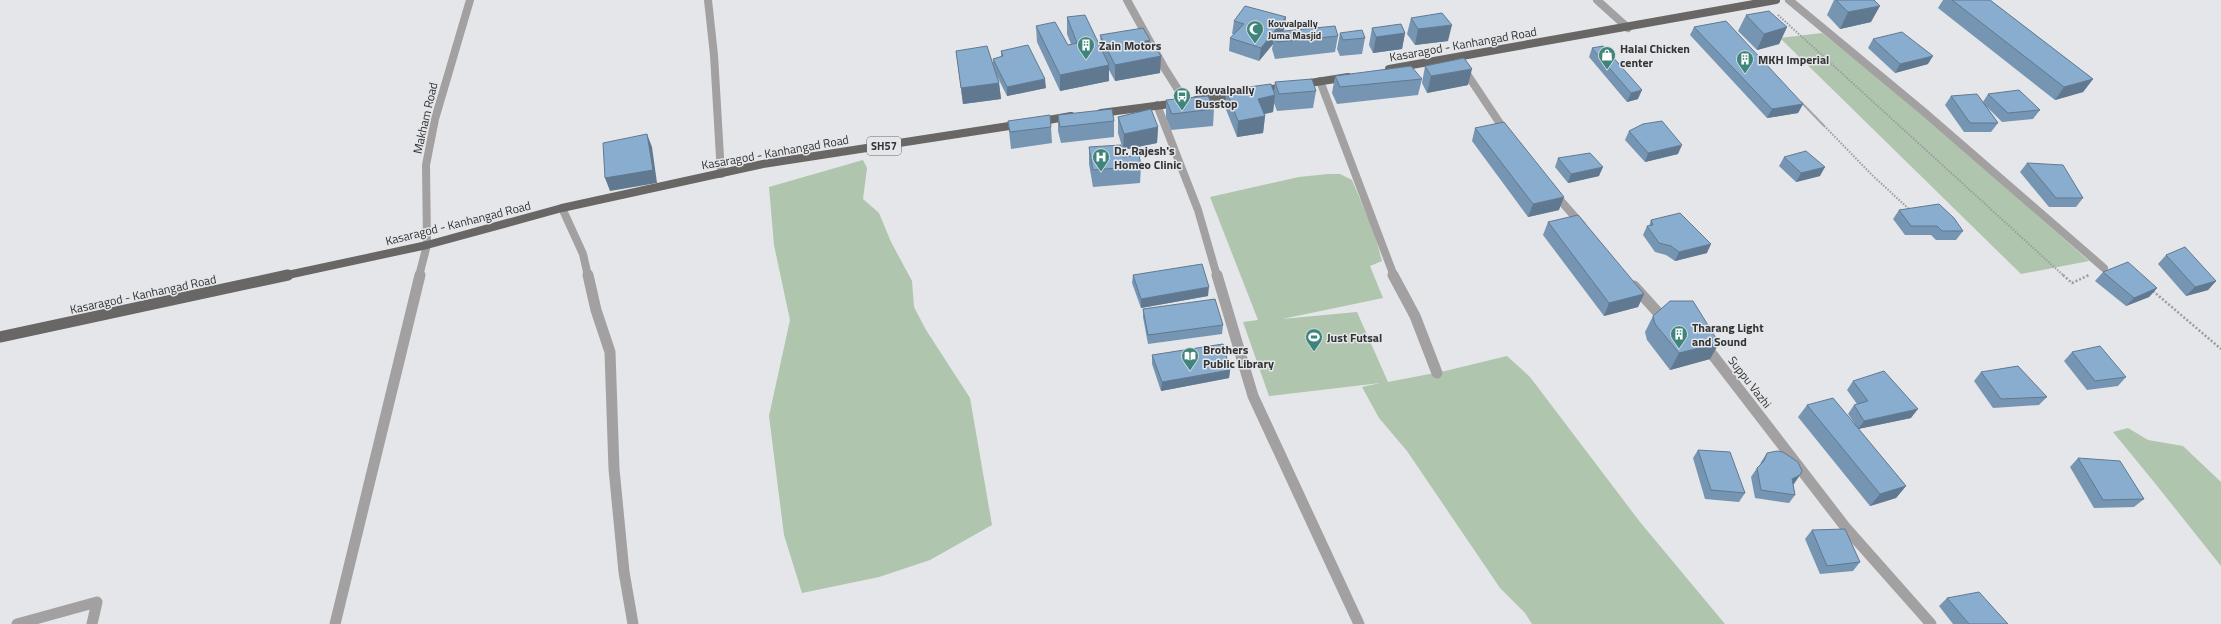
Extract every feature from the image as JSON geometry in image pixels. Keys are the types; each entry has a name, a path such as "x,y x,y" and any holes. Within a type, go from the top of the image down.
{"main road":[{"name":"Kasaragod - Kanhangad Road","path":"1381,71 1628,28 1776,0"},
{"path":"1094,113 1186,102 1358,75"},
{"name":"Kasaragod - Kanhangad Road","path":"0,337 427,245 562,208 763,164 1079,115"}],"street":[{"name":"Makham Road","path":"335,624 427,245 426,165 435,118 470,0"},
{"path":"708,0 714,55 721,174"},
{"path":"1127,0 1165,69 1186,102"},
{"path":"1597,0 1628,28"},
{"path":"1789,0 1912,102 2104,268"},
{"path":"1456,58 1514,146"},
{"path":"1320,81 1393,274 1415,316 1437,373"},
{"path":"1157,105 1198,210 1253,396 1359,624"},
{"path":"1544,182 1590,235"},
{"path":"562,208 582,254 596,310 610,352 614,469 624,572 633,624"},
{"path":"1626,276 1662,317 1677,318"},
{"name":"Suppu Vazhi","path":"1698,336 1846,528 1931,624"},
{"path":"17,624 97,602 92,624"}],"path":[{"path":"1799,100 1911,211"}],"green space":[{"path":"1822,33 1906,99 2089,261 2021,274 1780,38"},
{"path":"863,160 867,168 863,199 879,213 891,242 912,281 914,307 926,330 970,398 992,525 930,560 879,577 802,593 784,535 769,416 790,320 774,245 769,187"},
{"path":"1340,174 1352,180 1374,232 1382,261 1370,266 1383,298 1282,319 1357,312 1388,382 1445,371 1507,356 1530,377 1640,522 1725,624 1532,624 1525,613 1500,588 1407,451 1379,418 1362,387 1380,383 1269,396 1243,322 1258,320 1210,197 1299,177"},
{"path":"2128,428 2148,440 2183,446 2221,482 2221,566 2113,432"}],"building":[{"path":"1836,0 1874,0 1880,6 1848,12"},
{"path":"1952,0 1990,0 2093,79 2064,87"},
{"path":"1245,6 1286,17 1261,48 1230,38 1244,24 1234,21"},
{"path":"1769,11 1787,27 1764,34 1746,15"},
{"path":"1442,13 1452,25 1418,29 1411,18"},
{"path":"1085,15 1109,65 1060,75 1036,26 1055,22 1068,45 1077,43 1067,17"},
{"path":"1726,21 1803,104 1772,109 1694,27"},
{"path":"1401,24 1405,33 1376,37 1372,28"},
{"path":"1335,26 1338,36 1277,42 1274,32"},
{"path":"1143,28 1150,40 1130,45 1132,49 1154,46 1161,56 1115,65 1100,35"},
{"path":"1362,30 1365,38 1343,40 1340,33"},
{"path":"1902,32 1933,56 1900,64 1873,39"},
{"path":"1028,45 1045,79 1007,87 993,59 1003,56 1001,51"},
{"path":"987,46 999,83 961,88 956,51"},
{"path":"1603,46 1642,90 1631,93 1592,48"},
{"path":"1464,58 1472,69 1431,76 1425,66"},
{"path":"1411,66 1422,79 1340,87 1335,76"},
{"path":"1312,79 1316,91 1279,94 1275,82"},
{"path":"1271,84 1275,95 1258,99 1265,116 1238,121 1226,90"},
{"path":"2019,90 2040,110 2008,113 1988,94"},
{"path":"1977,94 1998,123 1970,123 1951,96"},
{"path":"1208,96 1214,109 1172,114 1166,100"},
{"path":"1112,109 1114,121 1060,127 1058,115"},
{"path":"1151,109 1158,127 1124,134 1118,117"},
{"path":"1050,115 1051,127 1010,132 1008,121"},
{"path":"1662,121 1682,145 1648,153 1629,131 1643,124"},
{"path":"1504,122 1564,197 1533,204 1475,128"},
{"path":"647,134 653,170 605,178 603,143"},
{"path":"1121,145 1123,157 1139,155 1141,166 1093,170 1089,147"},
{"path":"1806,151 1825,167 1801,173 1784,157"},
{"path":"1590,153 1603,167 1571,174 1558,158"},
{"path":"2027,163 2063,165 2083,198 2056,198"},
{"path":"1939,204 1954,218 1963,231 1942,231 1937,226 1911,226 1899,210"},
{"path":"1680,213 1711,244 1679,252 1671,246 1659,243 1647,226 1653,225 1651,220"},
{"path":"1578,215 1644,294 1609,303 1548,222"},
{"path":"2185,247 2216,281 2195,287 2166,255"},
{"path":"2128,262 2157,288 2134,298 2103,272"},
{"path":"1202,264 1209,287 1141,299 1133,275"},
{"path":"1215,299 1223,325 1148,335 1143,309"},
{"path":"1670,301 1693,301 1719,343 1679,353 1655,324 1653,316"},
{"name":"Brothers Public Library","path":"1223,344 1230,370 1162,382 1152,355"},
{"path":"2100,346 2126,377 2095,381 2072,352"},
{"path":"2018,366 2047,397 2001,399 1981,372"},
{"path":"1884,371 1918,409 1864,421 1854,405 1868,401 1853,381"},
{"path":"1833,398 1906,486 1880,494 1807,405"},
{"path":"1698,450 1730,452 1745,493 1711,490"},
{"path":"1777,451 1783,452 1798,462 1802,471 1800,475 1792,479 1795,495 1761,490 1757,468 1764,461 1767,453"},
{"path":"2078,458 2120,461 2144,499 2103,500"},
{"path":"1845,529 1860,562 1827,566 1812,530"},
{"path":"1979,592 2008,624 1969,624 1947,598"}],"place":[{"name":"Kovvalpally Juma Masjid","path":"1255,44"},
{"name":"Zain Motors","path":"1086,60"},
{"name":"Halal Chicken center","path":"1607,70"},
{"name":"MKH Imperial","path":"1745,74"},
{"name":"Kovvalpally Busstop","path":"1182,111"},
{"name":"Dr. Rajesh's Homeo Clinic","path":"1101,172"},
{"name":"Tharang Light and Sound","path":"1679,349"},
{"name":"Just Futsal","path":"1314,352"},
{"name":"Brothers Public Library","path":"1190,371"}]}
